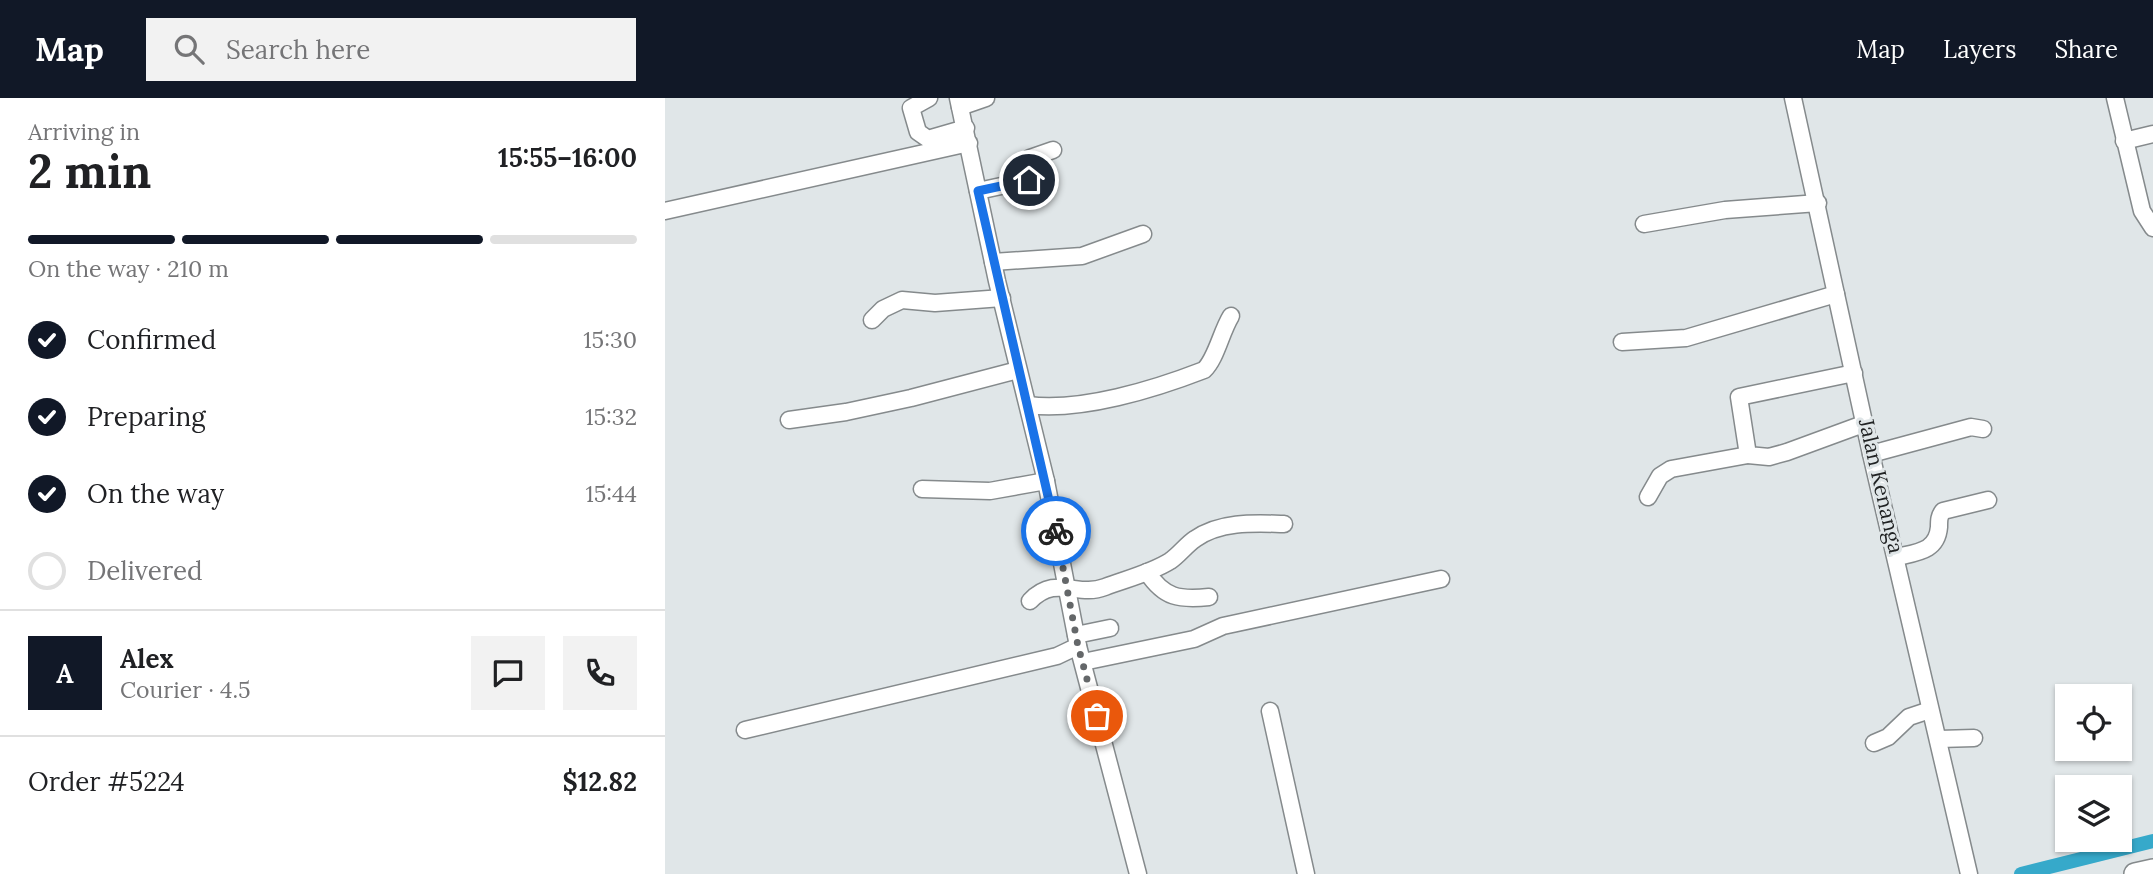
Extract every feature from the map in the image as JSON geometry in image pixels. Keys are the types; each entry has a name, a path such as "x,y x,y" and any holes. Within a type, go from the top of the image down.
{"street":[{"path":"929,98 911,108 918,132 928,139 967,135"},
{"path":"986,98 959,102 993,262 1046,481 1077,641 1138,874"},
{"name":"Jalan Kenanga","path":"1793,98 1871,454 1969,872"},
{"path":"2115,98 2146,221 2153,228"},
{"path":"2124,141 2153,134"},
{"path":"665,211 967,135"},
{"path":"978,191 1029,180 1030,158 1053,150"},
{"path":"1644,224 1725,210 1818,203"},
{"path":"993,262 1082,256 1143,234"},
{"path":"1622,342 1686,338 1836,294"},
{"path":"872,320 883,309 902,300 935,303 1002,298"},
{"path":"1028,405 1045,407 1120,396 1204,370 1210,365 1219,334 1231,316"},
{"path":"789,420 846,412 911,398 1018,370"},
{"path":"1748,455 1739,397 1854,373"},
{"path":"1648,497 1660,477 1671,469 1748,455 1769,457 1866,423"},
{"path":"1871,454 1971,427 1983,429"},
{"path":"922,489 990,491 1046,481"},
{"path":"1897,557 1933,546 1943,511 1989,500"},
{"path":"1030,601 1038,593 1066,586 1093,591 1123,578 1147,572 1172,560 1197,537 1220,529 1243,523 1284,524"},
{"path":"1147,572 1156,586 1177,600 1209,597"},
{"path":"1083,662 1194,639 1223,626 1441,579"},
{"path":"744,730 1058,656 1077,641 1110,628"},
{"path":"1270,710 1306,874"},
{"path":"1874,743 1888,737 1909,717 1930,710"},
{"path":"1939,739 1974,738"},
{"path":"2135,874 2153,870"}],"waterway":[{"path":"2021,874 2153,841"}],"way so far":[{"path":"1056,531 1078,646 1097,716"}],"route":[{"path":"1029,180 978,191 1056,531"}]}
